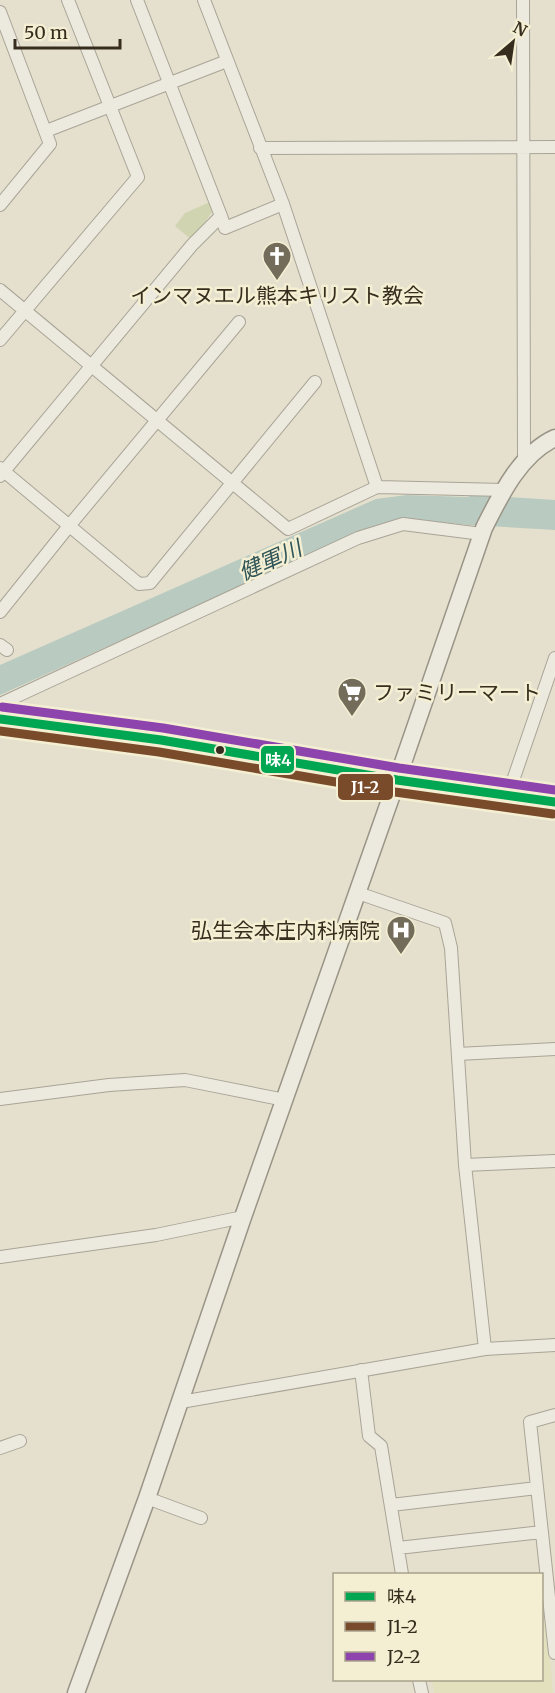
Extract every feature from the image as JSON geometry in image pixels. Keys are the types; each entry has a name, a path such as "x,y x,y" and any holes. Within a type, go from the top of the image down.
{"street":[{"path":"0,340 138,177 68,0"},
{"path":"136,0 225,228 283,204"},
{"path":"204,0 283,204 377,487"},
{"path":"523,0 524,463"},
{"path":"0,12 50,144 0,205"},
{"path":"46,131 227,61"},
{"path":"260,148 555,147"},
{"path":"221,216 192,245 1,472 139,584 150,583 315,382"},
{"path":"0,290 288,530 377,487 503,492"},
{"path":"0,612 239,322"},
{"path":"76,1693 181,1402 243,1217 483,531 503,492 524,463 541,446 555,438"},
{"path":"0,704 358,538 403,524 483,531"},
{"path":"508,795 555,658"},
{"path":"0,719 161,740 397,780 555,802"},
{"path":"357,893 445,923 451,948 465,1165 485,1350"},
{"path":"458,1054 555,1049"},
{"path":"0,1099 109,1085 185,1080 285,1100"},
{"path":"465,1165 555,1161"},
{"path":"0,1257 156,1235 243,1217"},
{"path":"181,1402 485,1350 555,1345"},
{"path":"361,1370 369,1436 381,1446 402,1573"},
{"path":"555,1415 530,1422 555,1653"},
{"path":"0,1448 20,1441"},
{"path":"391,1505 537,1488"},
{"path":"147,1498 201,1518"},
{"path":"398,1548 542,1532"}],"shaded area":[{"path":"543,1586 553,1693 434,1693 432,1681 543,1681"}],"green space":[{"path":"210,202 212,212 192,240 175,226 185,213"}],"water":[{"name":"健軍川","path":"407,495 467,497 474,495 555,500 555,530 406,519 369,528 0,695 0,665 376,499"}],"transit line":[{"name":"J2-2","path":"2,707 163,728 399,768 555,790"},
{"name":"味4","path":"0,719 161,740 397,780 555,802"},
{"name":"J1-2","path":"0,731 159,752 395,792 553,814"}],"place":[{"name":"インマヌエル熊本キリスト教会","path":"277,282"},
{"name":"ファミリーマート","path":"352,718"},
{"name":"弘生会本庄内科病院","path":"401,956"}]}
